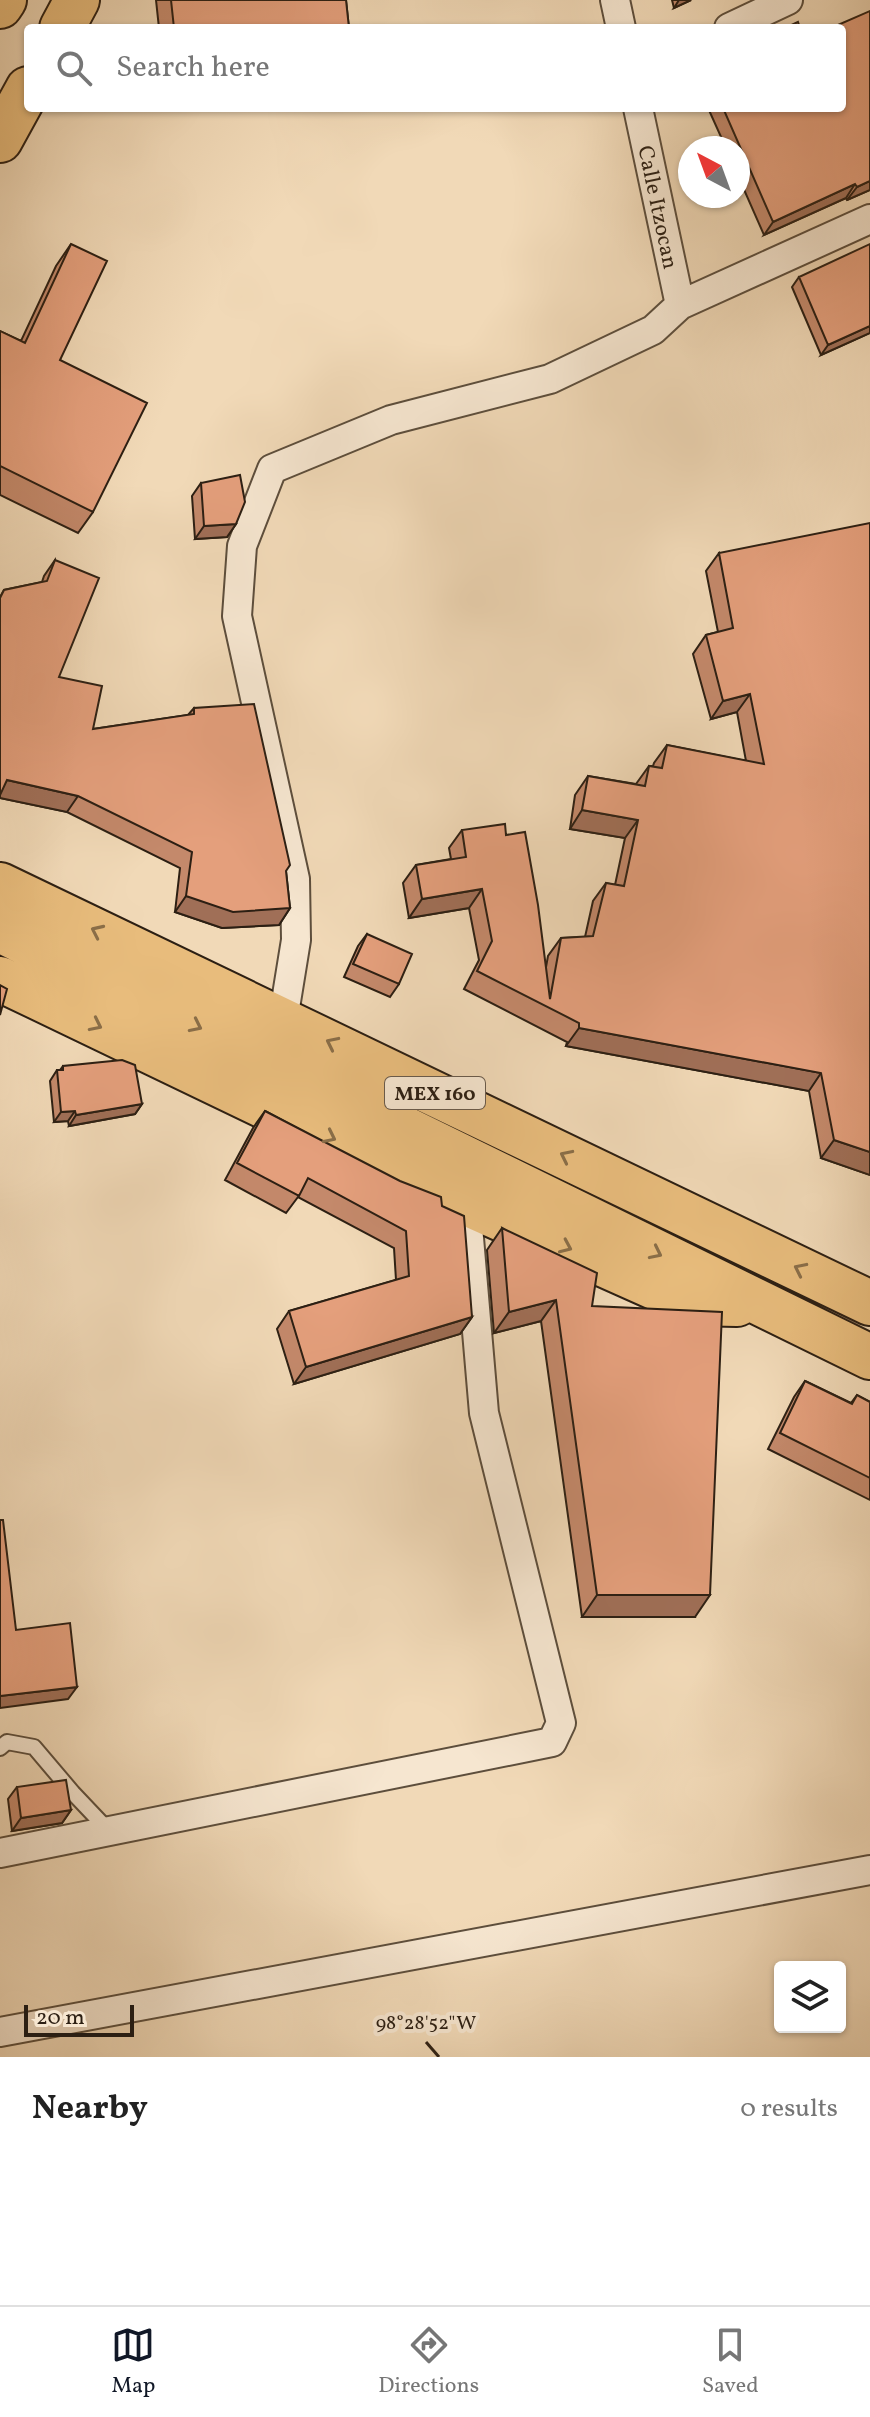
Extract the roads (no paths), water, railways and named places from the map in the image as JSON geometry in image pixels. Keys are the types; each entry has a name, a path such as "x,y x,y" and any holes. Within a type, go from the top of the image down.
{"main road":[{"path":"0,6 4,0"},
{"path":"64,24 77,0"},
{"path":"0,140 24,96"},
{"name":"MEX 160","path":"0,885 870,1303"},
{"name":"MEX 160","path":"0,930 870,1357"},
{"path":"0,979 466,1203 690,1303 764,1305"}],"street":[{"path":"615,0 620,24"},
{"path":"737,24 788,0"},
{"name":"Calle Itzocan","path":"639,112 680,305"},
{"path":"283,1020 296,940 295,879 237,616 242,546 272,469 391,420 550,379 653,330 680,305 870,219"},
{"path":"0,1853 552,1742 561,1723 484,1413 466,1203"},
{"path":"0,2032 870,1870"}],"lane":[{"path":"0,1748 7,1742 34,1747 109,1831"}]}
